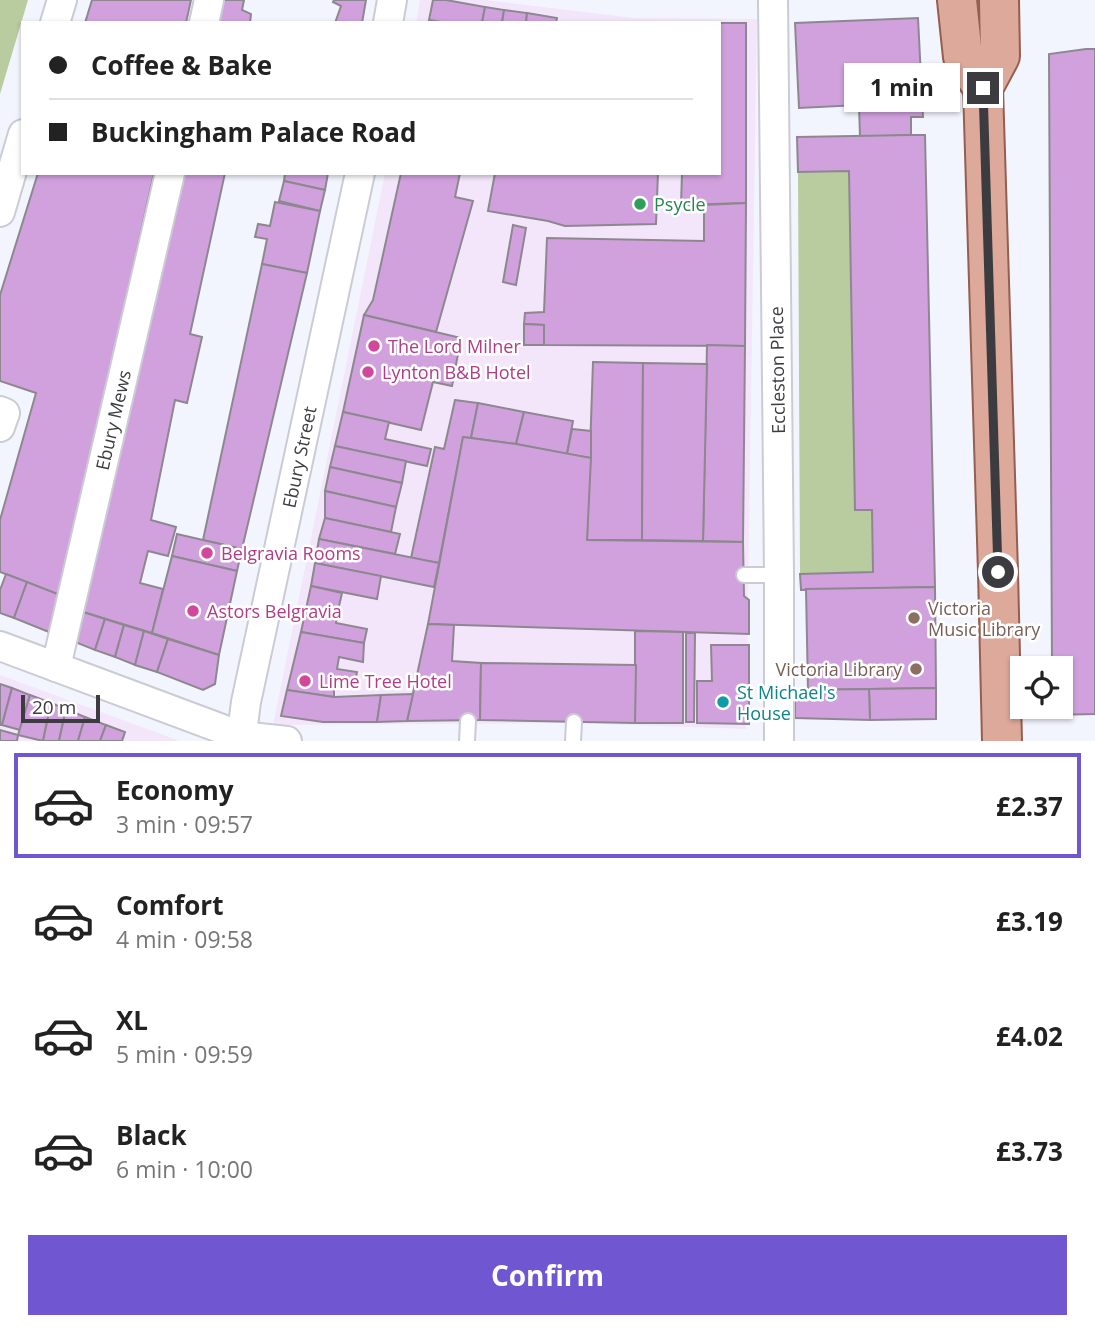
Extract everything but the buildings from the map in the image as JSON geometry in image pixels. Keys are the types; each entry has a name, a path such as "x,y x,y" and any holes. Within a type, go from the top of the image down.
{"main road":[{"path":"957,0 963,57 983,88"},
{"path":"999,0 1000,56 983,88 1002,741"}],"street":[{"path":"56,21 62,0"},
{"path":"204,21 209,0"},
{"path":"388,21 392,0"},
{"name":"Eccleston Place","path":"774,0 779,741"},
{"path":"0,212 21,141"},
{"name":"Ebury Mews","path":"56,667 170,175"},
{"name":"Ebury Street","path":"241,738 246,702 360,175"},
{"path":"0,411 5,413 0,427"},
{"path":"0,646 241,738 287,741"}],"lane":[{"path":"744,575 779,575"},
{"path":"467,741 468,721"},
{"path":"573,741 574,722"}],"shaded area":[{"path":"420,0 486,0 634,18 757,19 746,729 568,723 273,725 385,175 721,175 721,21 416,21"},
{"path":"0,675 180,741 0,741"}],"green space":[{"path":"0,0 28,0 21,21 0,94"},
{"path":"849,171 855,509 872,510 873,572 800,574 798,172"}],"place":[{"name":"Psycle","path":"640,204"},
{"name":"The Lord Milner","path":"374,346"},
{"name":"Lynton B&B Hotel","path":"368,372"},
{"name":"Belgravia Rooms","path":"207,553"},
{"name":"Astors Belgravia","path":"193,611"},
{"name":"Victoria Music Library","path":"914,618"},
{"name":"Victoria Library","path":"916,669"},
{"name":"Lime Tree Hotel","path":"305,681"},
{"name":"St Michael's House","path":"723,702"}],"route":[{"path":"983,88 998,572"}]}
